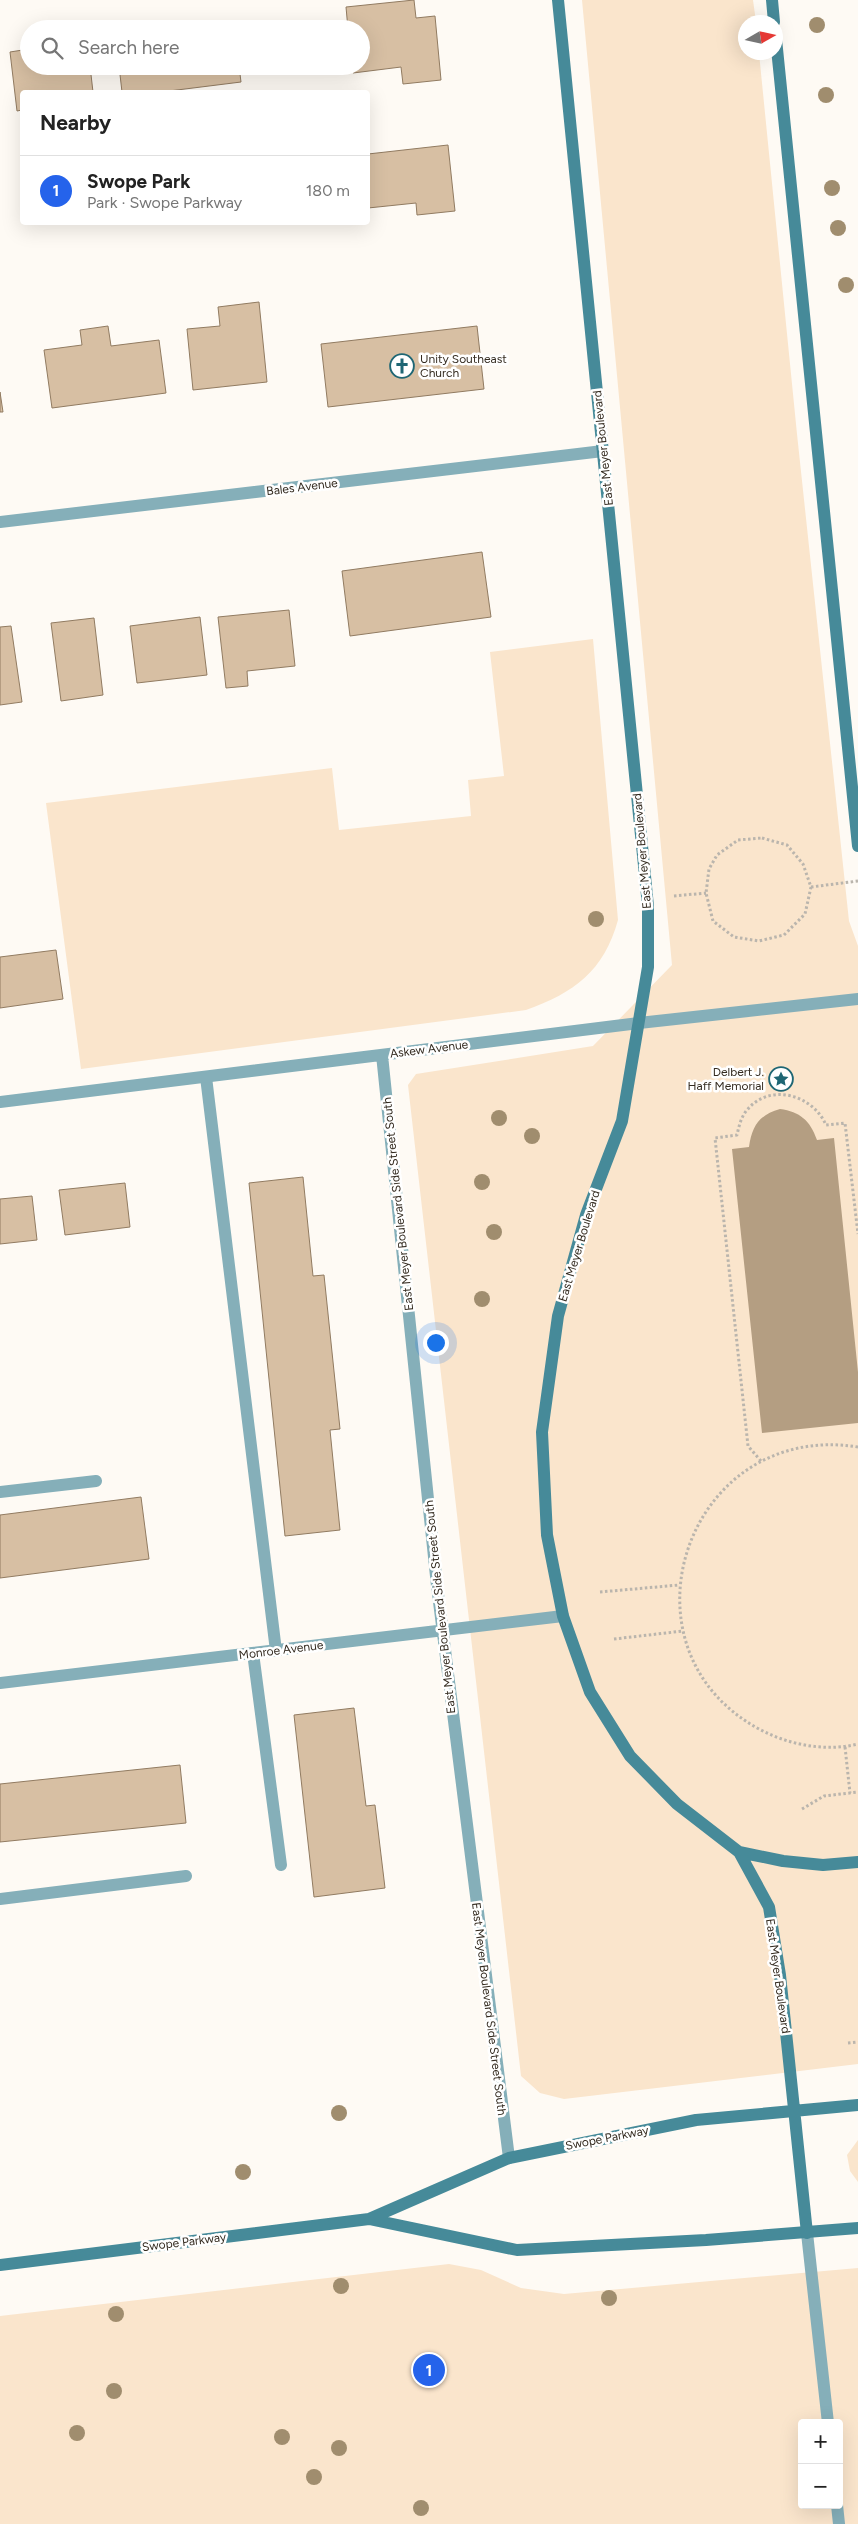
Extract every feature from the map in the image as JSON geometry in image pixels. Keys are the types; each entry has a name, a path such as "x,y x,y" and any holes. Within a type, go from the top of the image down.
{"main road":[{"name":"East Meyer Boulevard","path":"558,0 648,906 648,967 622,1121 586,1215 558,1316 542,1432 546,1535 563,1616 590,1692 630,1756 677,1804 739,1852 769,1906 780,1976 807,2233"},
{"path":"772,0 773,15"},
{"path":"778,60 858,846"},
{"path":"739,1852 783,1861 823,1865 858,1862"},
{"name":"Swope Parkway","path":"0,2265 369,2219 509,2158 696,2120 858,2105"},
{"name":"Swope Parkway","path":"369,2219 517,2250 807,2233 858,2228"}],"street":[{"name":"Bales Avenue","path":"0,522 603,452"},
{"name":"Askew Avenue","path":"0,1102 638,1023 858,999"},
{"name":"East Meyer Boulevard Side Street South","path":"382,1055 442,1632 509,2158"},
{"path":"206,1077 276,1651"},
{"path":"0,1492 96,1480"},
{"name":"Monroe Avenue","path":"0,1683 442,1632 563,1616"},
{"path":"253,1654 281,1865"},
{"path":"0,1899 186,1876"},
{"name":"East Meyer Boulevard","path":"807,2233 828,2419"},
{"path":"837,2509 839,2524"}],"path":[{"path":"762,838 786,845 803,864 811,887 804,914 789,930 784,935 759,941 734,937 713,921 706,892 709,870 717,855 738,840 762,838"},
{"path":"811,887 858,881"},
{"path":"760,1461 748,1446 714,1138 737,1135 741,1119 747,1109 777,1094 790,1094 802,1099 822,1116 826,1125 845,1123 858,1234"},
{"path":"858,1447 834,1443 796,1447 760,1461 729,1483 704,1512 687,1547 679,1585 683,1631 696,1665 716,1695 742,1720 774,1736 809,1746 845,1747 858,1744"},
{"path":"600,1592 679,1585"},
{"path":"614,1639 683,1631"},
{"path":"845,1747 850,1793"},
{"path":"802,1810 824,1796 858,1792"},
{"path":"848,2044 858,2042"}],"shaded area":[{"path":"582,0 753,0 755,15 738,15 738,60 760,60 849,921 858,946 858,2064 564,2099 540,2093 521,2076 408,1085 416,1074 593,1046 672,965"},
{"path":"593,639 618,920 612,938 604,953 585,978 559,996 526,1010 81,1069 46,803 332,768 339,830 471,816 468,780 504,776 490,652"},
{"path":"780,1109 793,1112 803,1118 811,1127 817,1140 834,1138 858,1372 858,1423 762,1433 732,1149 749,1147 752,1133 758,1122 773,1111"},
{"path":"858,2140 858,2182 850,2171 847,2155"},
{"path":"449,2264 481,2270 521,2288 564,2294 858,2268 858,2524 0,2524 0,2316"}],"building":[{"path":"414,0 416,18 435,16 441,80 403,84 401,67 370,71 370,20 347,20 346,7"},
{"path":"20,50 20,75 91,75 93,90 20,90 20,110 17,111 10,52"},
{"path":"120,75 240,75 241,82 177,90 122,90"},
{"path":"448,145 455,211 417,215 416,203 370,208 370,154"},
{"path":"259,302 267,382 193,390 187,329 220,326 218,307"},
{"path":"108,326 111,346 159,340 166,393 52,408 44,350 82,345 80,330"},
{"name":"Unity Southeast Church","path":"477,326 484,389 328,407 321,344"},
{"path":"0,392 3,412 0,412"},
{"path":"482,552 491,617 350,636 342,571"},
{"path":"289,610 295,666 247,671 248,686 226,688 218,617"},
{"path":"200,617 207,675 137,683 130,626"},
{"path":"94,618 103,695 61,701 51,623"},
{"path":"11,626 22,702 0,705 0,627"},
{"path":"56,950 63,999 0,1008 0,957"},
{"path":"303,1177 313,1276 324,1275 340,1429 330,1430 340,1530 285,1536 249,1183"},
{"path":"125,1183 130,1227 65,1235 59,1190"},
{"path":"32,1196 37,1240 0,1244 0,1199"},
{"path":"141,1497 149,1559 0,1578 0,1515"},
{"path":"354,1708 366,1806 375,1805 385,1888 314,1897 294,1715"},
{"path":"180,1765 186,1823 0,1842 0,1784"}],"place":[{"name":"Unity Southeast Church","path":"402,366"},
{"name":"Delbert J. Haff Memorial","path":"781,1079"},
{"name":"Swope Park","path":"429,2370"}]}
